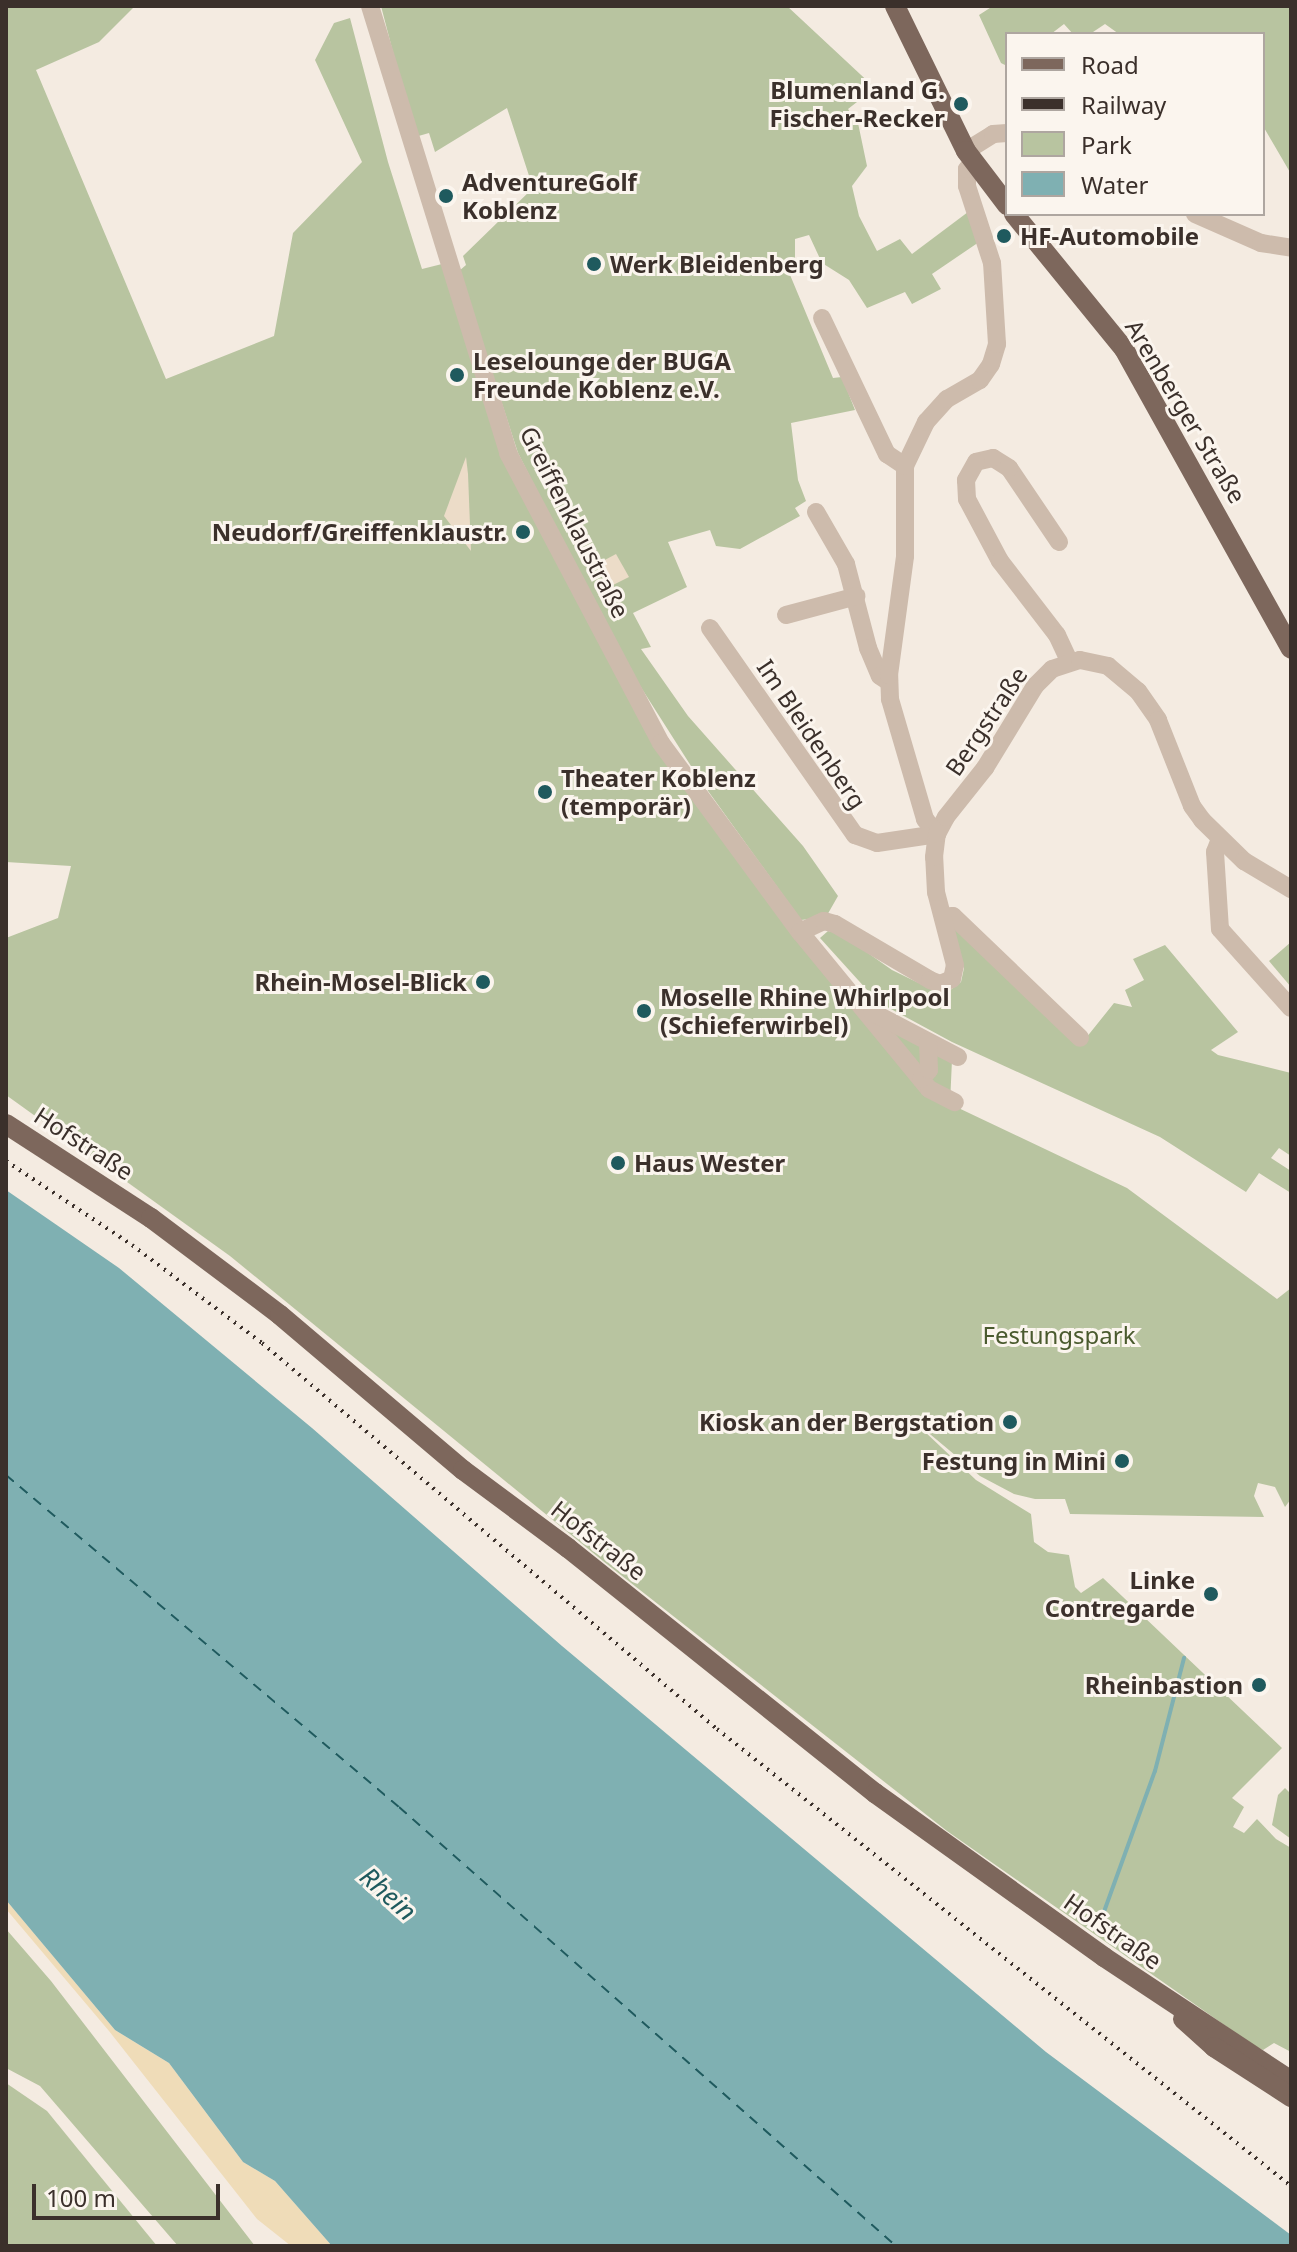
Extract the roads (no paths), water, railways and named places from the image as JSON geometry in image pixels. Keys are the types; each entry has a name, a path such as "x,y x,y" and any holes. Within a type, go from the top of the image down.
{"main road":[{"path":"895,6 970,156 1005,202"},
{"name":"Arenberger Straße","path":"1016,216 1124,349 1291,649"},
{"name":"Hofstraße","path":"6,1124 151,1218 280,1315 463,1470 568,1548 834,1762 1161,1996 1291,2081"},
{"name":"Hofstraße","path":"1161,1996 1214,2047 1291,2097"}],"street":[{"name":"Greiffenklaustraße","path":"370,6 459,301 515,469 661,743 800,932 921,1079 934,1092 955,1102"},
{"path":"800,932 824,921 835,924 906,969 940,984 948,982 955,973 934,869 937,834 925,819 889,682 905,556 905,466 915,441 937,408 980,380 995,355 992,263 966,179 970,156 993,134 1005,133"},
{"path":"1200,216 1261,243 1291,248"},
{"path":"822,318 887,454 905,466"},
{"path":"1059,542 1016,476 993,458 976,462 966,480 970,523 1061,640 1069,661 1099,662 1117,672 1138,691 1158,720 1192,806 1220,839 1262,875 1291,889"},
{"path":"816,512 840,551 857,596 868,648 880,676 889,682"},
{"path":"786,615 857,596"},
{"name":"Im Bleidenberg","path":"710,628 847,828 862,840 877,843 937,834"},
{"name":"Bergstraße","path":"937,834 946,817 985,768 1035,686 1052,669 1069,661"},
{"path":"1220,839 1215,852 1220,929 1291,1008"},
{"path":"943,917 953,916 1080,1038"},
{"name":"Greiffenklaustraße","path":"857,1001 958,1057"},
{"path":"921,1079 929,1070 928,1042"}],"water":[{"name":"Rhein","path":"6,1190 119,1268 312,1428 562,1646 1046,2052 1291,2235 1291,2246 332,2246 275,2181 243,2162 169,2063 115,2030 6,1900"}],"waterway":[{"path":"1097,1931 1155,1771 1184,1658"}],"railway":[{"path":"6,1161 132,1245 262,1343 717,1729 1291,2186"}],"place":[{"name":"Blumenland G. Fischer-Recker","path":"961,104"},
{"name":"AdventureGolf Koblenz","path":"446,196"},
{"name":"HF-Automobile","path":"1004,236"},
{"name":"Werk Bleidenberg","path":"594,264"},
{"name":"Leselounge der BUGA Freunde Koblenz e.V.","path":"457,375"},
{"name":"Neudorf/Greiffenklaustr.","path":"523,532"},
{"name":"Theater Koblenz (temporär)","path":"545,792"},
{"name":"Rhein-Mosel-Blick","path":"483,982"},
{"name":"Moselle Rhine Whirlpool (Schieferwirbel)","path":"644,1011"},
{"name":"Haus Wester","path":"618,1163"},
{"name":"Kiosk an der Bergstation","path":"1010,1422"},
{"name":"Festung in Mini","path":"1122,1461"},
{"name":"Linke Contregarde","path":"1211,1594"},
{"name":"Rheinbastion","path":"1259,1685"}],"park label":[{"name":"Festungspark","path":"1059,1335"}]}
